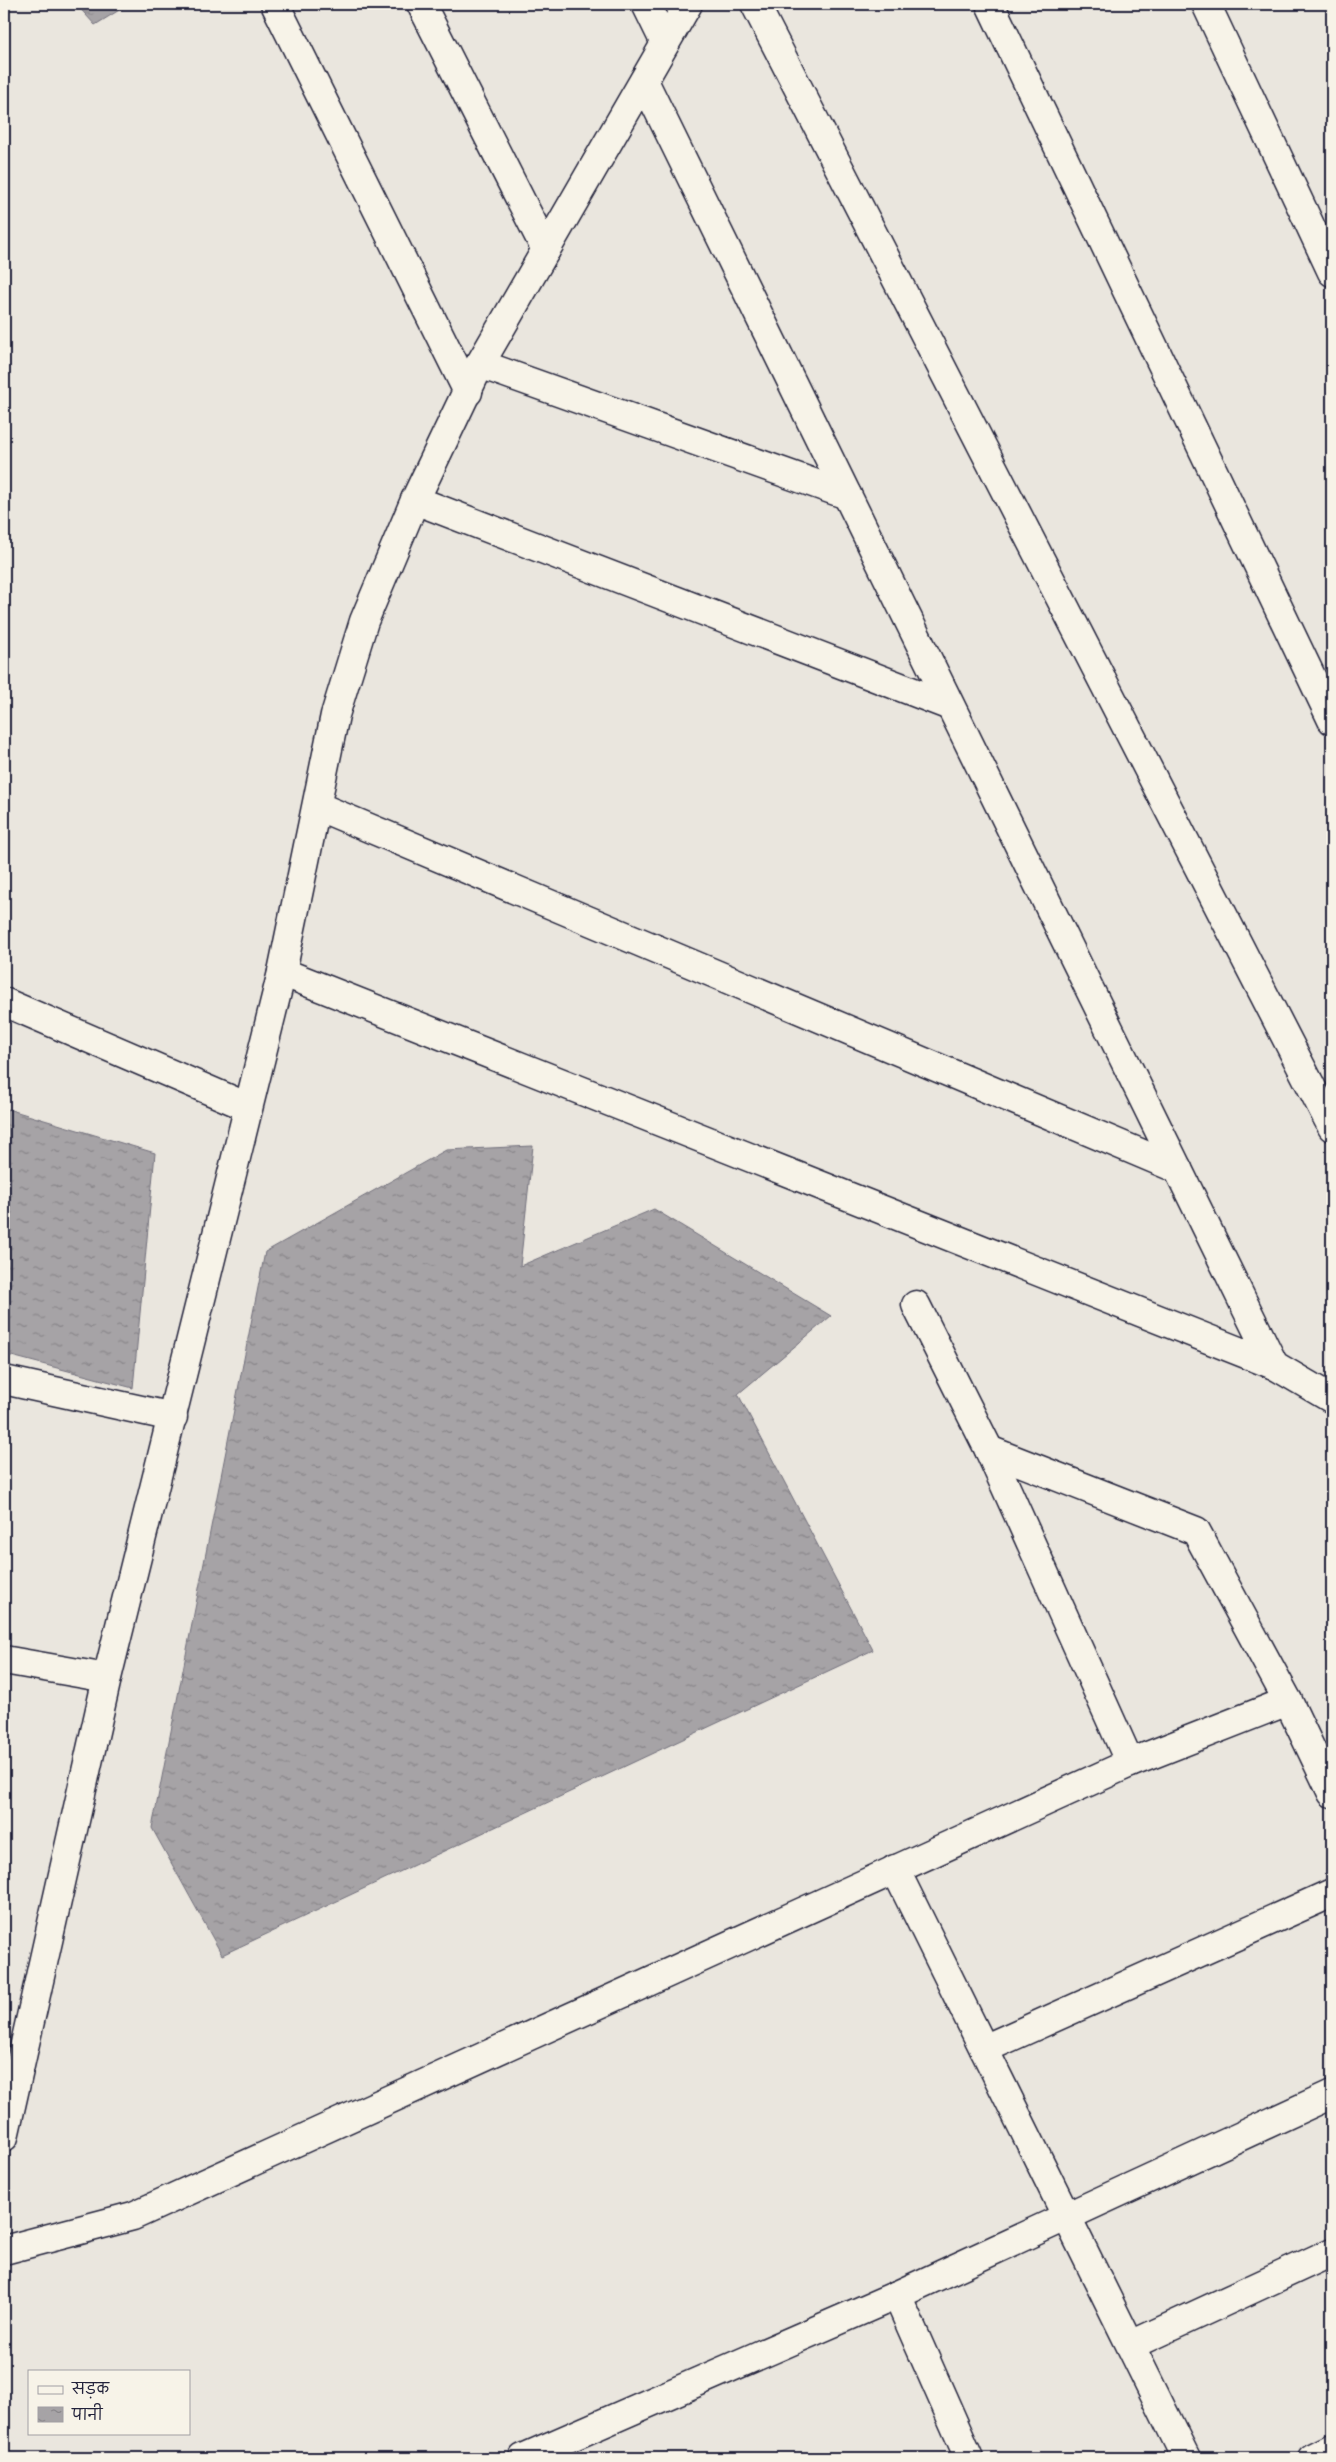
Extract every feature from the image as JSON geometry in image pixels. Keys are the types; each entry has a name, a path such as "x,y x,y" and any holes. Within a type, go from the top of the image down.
{"street":[{"path":"275,4 468,392"},
{"path":"420,4 546,250"},
{"path":"646,4 665,43"},
{"path":"4,2138 107,1678 173,1418 282,972 335,715 364,621 415,500 480,364 688,4"},
{"path":"755,4 1332,1127"},
{"path":"990,4 1332,720"},
{"path":"1206,4 1332,272"},
{"path":"644,81 1274,1365"},
{"path":"480,364 847,495"},
{"path":"415,500 950,706"},
{"path":"317,806 1178,1169"},
{"path":"282,972 1274,1365 1332,1399"},
{"path":"4,1002 248,1107"},
{"path":"916,1305 990,1450 1130,1763"},
{"path":"4,1380 173,1418"},
{"path":"990,1450 1196,1531 1288,1701 1332,1794"},
{"path":"4,1660 107,1678"},
{"path":"4,2250 133,2216 1130,1763 1288,1701"},
{"path":"895,1869 1186,2458"},
{"path":"984,2049 1332,1893"},
{"path":"531,2457 896,2295 1332,2094"},
{"path":"1131,2345 1332,2252"},
{"path":"896,2295 969,2458"},
{"path":"1312,2458 1332,2448"}],"water":[{"path":"76,4 129,4 95,25"},
{"path":"4,1108 155,1153 133,1388 4,1354"},
{"path":"533,1146 520,1266 654,1209 831,1316 738,1394 873,1650 222,1955 152,1828 265,1252 446,1150"}]}
